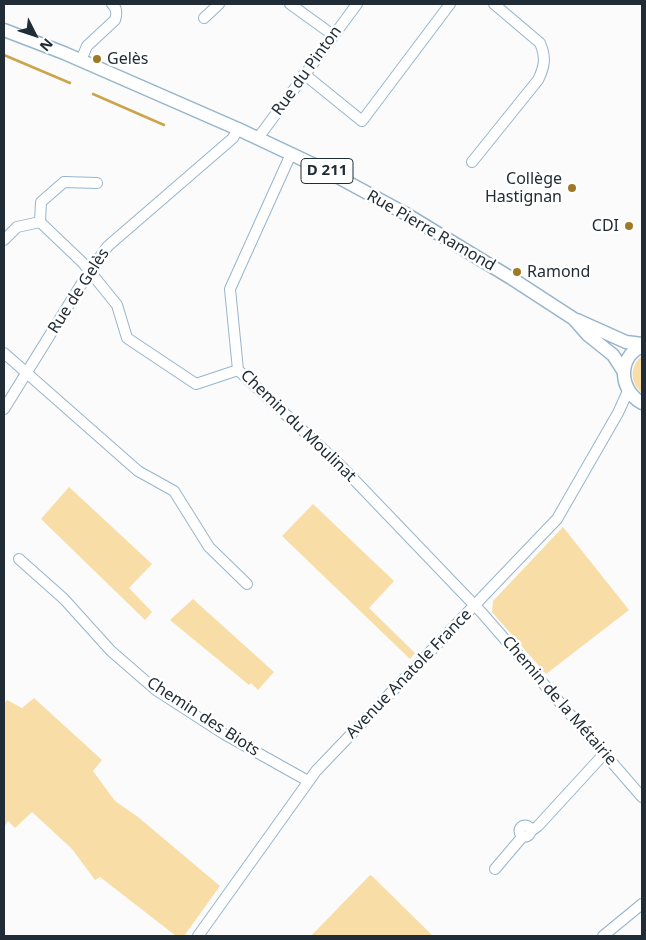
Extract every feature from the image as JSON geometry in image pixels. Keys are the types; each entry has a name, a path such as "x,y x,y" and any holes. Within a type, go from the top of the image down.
{"main road":[{"name":"Rue Pierre Ramond","path":"4,22 32,34 64,53"},
{"name":"Rue Pierre Ramond","path":"4,30 81,60 291,154 406,214 511,278 574,320 626,342 642,345"},
{"name":"Rue Pierre Ramond","path":"574,320 588,335 613,355 624,372"},
{"path":"640,402 628,391 624,372 630,355 642,345"}],"street":[{"path":"81,60 87,46 115,20 117,15 115,6 112,4"},
{"path":"204,18 219,4"},
{"path":"290,4 333,35"},
{"name":"Rue du Pinton","path":"258,138 358,4"},
{"path":"304,74 362,122 450,4"},
{"path":"472,162 538,80 545,67 544,51 540,43 494,4"},
{"name":"Rue de Gelès","path":"4,409 89,272 108,246 233,138 238,129"},
{"name":"Chemin du Moulinat","path":"291,154 230,289 238,370 341,466 474,606"},
{"path":"97,183 64,182 58,186 41,202 40,222 83,263 117,305 127,338 196,384 238,370"},
{"path":"4,240 17,227 40,222"},
{"path":"4,353 138,471 174,491 209,547 247,584"},
{"name":"Avenue Anatole France","path":"198,936 308,781 557,519 618,413 628,391"},
{"name":"Avenue Anatole France","path":"618,413 640,402"},
{"name":"Chemin des Biots","path":"19,560 64,599 111,651 156,690 224,734 308,781"},
{"name":"Chemin de la Métairie","path":"474,606 642,797"},
{"path":"495,869 527,834 538,826 604,754"},
{"path":"604,936 642,904"}],"shaded area":[{"path":"642,356 642,393 633,379 633,370"},
{"path":"69,487 152,564 129,588 152,612 145,620 41,519"},
{"path":"313,504 394,581 369,608 415,653 410,659 282,536"},
{"path":"563,527 629,610 546,674 492,612 493,601"},
{"path":"193,599 274,672 258,690 251,683 249,685 170,620"},
{"path":"34,698 102,760 93,771 115,801 138,817 220,886 184,936 176,936 100,877 95,880 72,849 32,812 15,828 8,821 4,827 4,704 7,700 22,708"},
{"path":"370,875 372,876 433,936 311,936"}],"waterway":[{"path":"4,55 70,83"},
{"path":"93,94 164,125"}],"place":[{"name":"Gelès","path":"97,59"},
{"name":"Collège Hastignan","path":"572,188"},
{"name":"CDI","path":"629,226"},
{"name":"Ramond","path":"517,272"}]}
